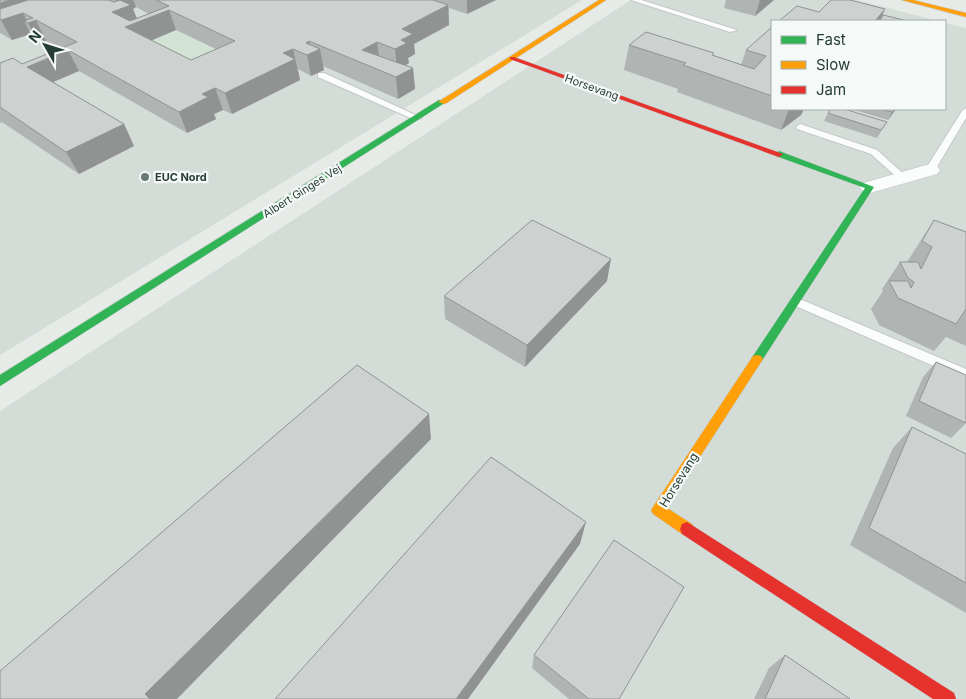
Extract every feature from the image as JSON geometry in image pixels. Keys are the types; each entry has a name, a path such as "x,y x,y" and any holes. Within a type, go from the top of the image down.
{"street":[{"name":"Albert Ginges Vej","path":"0,381 603,0"},
{"path":"904,0 940,4 966,15"},
{"name":"Horsevang","path":"512,58 870,187 658,510 948,699"},
{"path":"870,187 930,170"}],"lane":[{"path":"634,0 733,30"},
{"path":"321,75 418,118"},
{"path":"930,170 966,111"},
{"path":"800,127 874,152 903,178"},
{"path":"796,301 966,375"}],"shaded area":[{"name":"EUC Nord","path":"0,0 582,0 0,355"},
{"path":"631,0 857,0 934,20 771,20 771,110 946,110 946,23 966,28 966,699 0,699 0,411"}],"green space":[{"path":"176,30 241,62 199,81 134,48"}],"building":[{"path":"28,0 108,0 114,2 120,0 131,5 112,12 130,21 169,6 156,0 433,0 448,5 402,29 413,34 401,40 407,43 395,49 377,42 362,50 413,68 396,77 309,41 306,43 320,49 307,55 293,49 283,53 295,59 225,93 215,88 202,94 208,97 179,112 68,50 27,67 124,124 66,152 0,107 0,63 13,58 22,64 77,42 36,20 28,23 24,21 33,18 23,13 0,20 0,9","holes":["169,10 235,41 191,60 125,27"]},
{"path":"831,0 850,0 885,9 876,20 780,20 797,6 819,12"},
{"path":"883,15 904,20 880,20"},
{"path":"771,28 771,96 683,65 686,63 629,45 646,32 714,53 712,55 754,69 766,56 746,50"},
{"path":"830,110 847,110 887,122 881,130 828,113"},
{"path":"532,220 611,259 527,345 444,296"},
{"path":"934,220 966,232 966,309 956,324 898,298 889,281 908,281 911,288 914,282 908,278 900,262 918,262 921,269 932,247 922,241"},
{"path":"936,362 966,375 966,423 919,401"},
{"path":"357,365 429,414 145,694 150,699 0,699 0,671"},
{"path":"912,427 966,454 966,583 869,528"},
{"path":"491,457 586,522 456,699 275,699"},
{"path":"614,540 684,587 619,699 589,699 534,655"},
{"path":"785,655 850,699 765,699"}],"traffic: fast":[{"path":"0,381 442,102"},
{"path":"757,359 870,187 779,154"}],"traffic: slow":[{"path":"442,102 603,0"},
{"path":"905,0 966,15"},
{"path":"687,529 658,510 757,359"}],"traffic: jam":[{"path":"512,58 779,154"},
{"path":"687,529 948,699"}],"place":[{"name":"EUC Nord","path":"145,177"}]}
